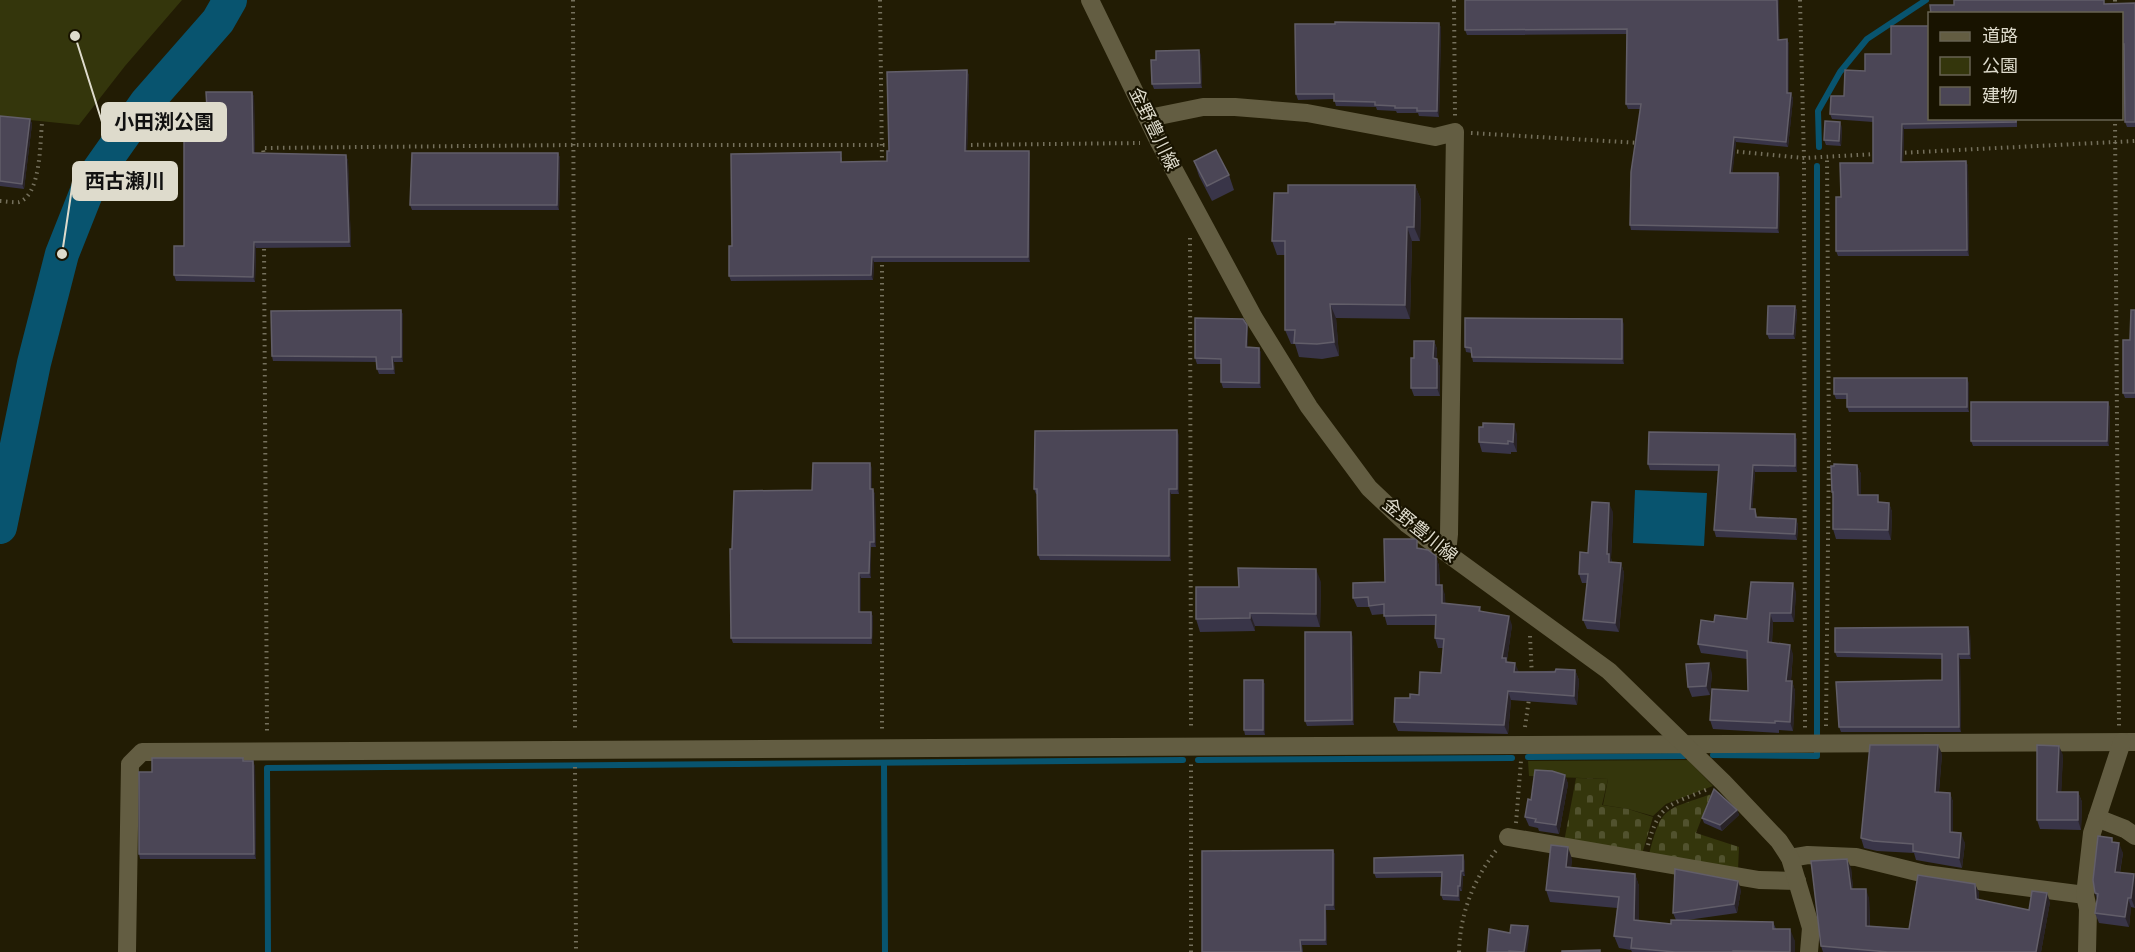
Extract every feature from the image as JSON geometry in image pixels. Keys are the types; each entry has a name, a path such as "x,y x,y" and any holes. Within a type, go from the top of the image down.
{"street":[{"name":"金野豊川線","path":"1090,0 1159,142 1254,318 1309,406 1369,488 1407,524 1609,672 1724,783 1779,841 1790,858 1811,928 1809,952"},
{"path":"1149,118 1203,107 1235,107 1307,113 1435,138 1455,132 1447,553"},
{"path":"127,952 130,764 142,752 2128,742 2092,833 2085,895 2088,909 2087,952"},
{"path":"2097,818 2125,829 2135,836"},
{"path":"1508,837 1759,880 1797,881"},
{"path":"1790,858 1808,855 1856,857 1924,874 2085,895"}],"path":[{"path":"573,0 576,952"},
{"path":"880,0 882,169"},
{"path":"1454,0 1455,132 1650,144"},
{"path":"1800,0 1804,158 1805,745"},
{"path":"2115,120 2119,713 2128,742"},
{"path":"0,201 18,202 28,196 35,186 42,123"},
{"path":"1896,153 2135,141"},
{"path":"963,145 1159,142"},
{"path":"264,160 264,148 894,145"},
{"path":"1721,150 1804,158 1885,153"},
{"path":"1826,745 1829,451 1827,156"},
{"path":"1190,234 1191,952"},
{"path":"264,243 267,751"},
{"path":"882,252 882,749"},
{"path":"1644,861 1653,824 1659,814 1669,806 1724,783"},
{"path":"1459,952 1467,904 1479,873 1508,837"}],"green space":[{"path":"0,0 182,0 125,66 79,125 0,117"},
{"path":"1688,760 1713,786 1666,804 1653,816 1603,805 1608,779 1529,776 1528,761"},
{"path":"1576,778 1608,779 1602,805 1628,809 1653,817 1642,854 1564,842"},
{"path":"1711,794 1696,833 1739,847 1738,870 1649,855 1658,827 1667,812"}],"water":[{"path":"1635,490 1707,493 1704,546 1633,543"}],"building":[{"path":"1465,0 1777,0 1778,40 1787,39 1787,93 1791,93 1786,142 1734,137 1730,173 1778,173 1777,228 1630,225 1631,172 1641,104 1626,104 1627,29 1465,30"},
{"path":"1954,0 2104,0 2104,4 2135,3 2135,122 2125,122 2123,12 1931,12 1930,5 1954,5"},
{"path":"1335,22 1439,23 1437,111 1395,108 1395,106 1375,105 1375,102 1334,101 1334,94 1296,94 1295,24 1335,24"},
{"path":"1891,26 1928,26 1928,120 2016,120 2016,122 1902,124 1901,162 1966,161 1967,250 1836,251 1836,197 1841,197 1840,163 1873,163 1873,117 1830,114 1831,96 1844,96 1845,70 1865,71 1865,54 1891,54"},
{"path":"1199,50 1200,83 1152,84 1151,60 1156,60 1156,51"},
{"path":"967,70 965,151 1029,151 1028,257 872,257 871,275 729,276 729,246 732,246 731,154 841,152 841,162 887,161 887,151 889,151 887,72"},
{"path":"206,92 252,92 253,153 346,155 349,242 254,242 253,277 174,275 174,246 184,246 184,137 194,137 195,109 207,108"},
{"path":"0,116 30,119 22,184 0,181"},
{"path":"1825,121 1840,122 1839,141 1824,140"},
{"path":"1216,150 1229,175 1207,186 1194,161"},
{"path":"412,153 558,153 557,205 410,205"},
{"path":"1288,185 1415,185 1414,227 1407,227 1405,305 1330,304 1334,342 1294,343 1295,330 1285,330 1285,241 1272,241 1274,193 1288,193"},
{"path":"1768,306 1795,306 1793,334 1767,334"},
{"path":"401,310 401,357 392,357 393,369 377,369 376,357 272,356 271,311"},
{"path":"2131,310 2135,310 2135,393 2123,393 2123,340 2130,340"},
{"path":"1195,318 1243,319 1247,325 1246,347 1259,348 1259,383 1221,382 1221,359 1195,358"},
{"path":"1465,318 1622,319 1622,359 1472,357 1471,348 1465,347"},
{"path":"1414,341 1434,341 1433,358 1437,359 1437,388 1411,388 1411,358 1414,358"},
{"path":"1834,378 1967,378 1967,407 1847,407 1847,394 1834,394"},
{"path":"1971,402 2108,402 2107,441 1971,441"},
{"path":"1483,423 1514,424 1513,442 1508,441 1508,444 1479,442 1479,427 1483,427"},
{"path":"1177,430 1177,489 1169,489 1169,556 1038,555 1037,489 1034,489 1035,431"},
{"path":"1649,432 1795,434 1795,466 1753,465 1750,509 1755,509 1756,517 1796,519 1795,534 1714,530 1719,465 1648,464"},
{"path":"813,463 870,463 874,542 870,542 869,573 859,573 859,612 871,612 871,638 731,638 730,549 732,549 734,491 812,490"},
{"path":"1834,464 1857,465 1858,495 1878,495 1878,502 1889,503 1888,530 1833,529 1831,466"},
{"path":"1592,502 1609,503 1607,554 1609,554 1609,562 1621,563 1615,623 1583,620 1588,574 1579,574 1580,552 1588,553"},
{"path":"1384,539 1417,539 1417,548 1428,550 1436,556 1436,585 1442,585 1442,603 1480,607 1479,611 1509,616 1502,658 1506,658 1506,662 1515,663 1514,672 1575,670 1574,696 1508,691 1504,725 1394,722 1395,698 1410,698 1410,694 1419,695 1420,672 1441,673 1444,639 1435,638 1436,615 1384,616 1384,604 1369,606 1368,597 1353,598 1353,583 1385,582"},
{"path":"1238,568 1316,569 1316,614 1250,613 1250,618 1196,619 1196,587 1239,587"},
{"path":"1751,582 1793,583 1791,613 1770,613 1768,642 1790,645 1786,681 1792,681 1790,722 1710,720 1712,689 1748,691 1747,651 1698,644 1701,620 1714,622 1715,615 1747,619"},
{"path":"1968,627 1969,654 1958,654 1959,727 1839,727 1836,682 1942,680 1942,654 1835,652 1835,628"},
{"path":"1305,632 1351,632 1352,720 1305,721"},
{"path":"1709,663 1706,686 1688,687 1686,664"},
{"path":"1244,680 1263,680 1263,730 1244,730"},
{"path":"1870,745 1938,745 1935,792 1950,793 1950,832 1961,833 1959,858 1913,851 1913,844 1861,838"},
{"path":"2037,745 2059,746 2057,792 2078,792 2078,820 2037,820"},
{"path":"152,758 243,758 243,761 253,761 254,854 139,854 139,772 152,772"},
{"path":"1535,770 1552,771 1565,775 1556,825 1535,822 1536,819 1525,817 1528,799 1531,800"},
{"path":"1714,789 1737,810 1720,825 1702,818"},
{"path":"2098,836 2112,838 2112,842 2119,843 2115,872 2134,874 2131,898 2128,898 2125,917 2095,913 2098,894 2095,893 2093,880"},
{"path":"1551,845 1568,847 1566,867 1635,874 1634,920 1671,924 1671,920 1773,922 1773,929 1790,929 1790,952 1675,952 1631,948 1632,938 1614,936 1619,897 1546,890"},
{"path":"1333,850 1333,905 1325,905 1325,940 1300,940 1301,952 1202,952 1202,851"},
{"path":"1463,855 1463,871 1461,871 1460,886 1458,886 1458,896 1441,895 1442,872 1374,873 1374,858"},
{"path":"1847,859 1851,889 1866,889 1866,926 1909,929 1918,875 1975,884 1976,899 2029,910 2032,891 2047,893 2036,952 1888,952 1821,946 1811,861"},
{"path":"1675,869 1738,881 1734,904 1673,913"},
{"path":"1511,925 1528,926 1524,952 1487,952 1489,929 1510,933"},
{"path":"1600,950 1600,952 1562,952 1562,951"}],"waterway":[{"path":"0,527 34,363 62,254 91,181 146,103 218,21 230,0"},
{"path":"1819,147 1818,111 1840,72 1867,39 1926,0"},
{"path":"1817,166 1817,735"},
{"path":"1713,755 1817,756 1817,752"},
{"path":"1528,757 1684,756"},
{"path":"1198,760 1512,758"},
{"path":"268,952 267,768 1183,760"},
{"path":"884,763 885,952"}],"place":[{"name":"小田渕公園","path":"75,36"},
{"name":"西古瀬川","path":"62,254"}]}
